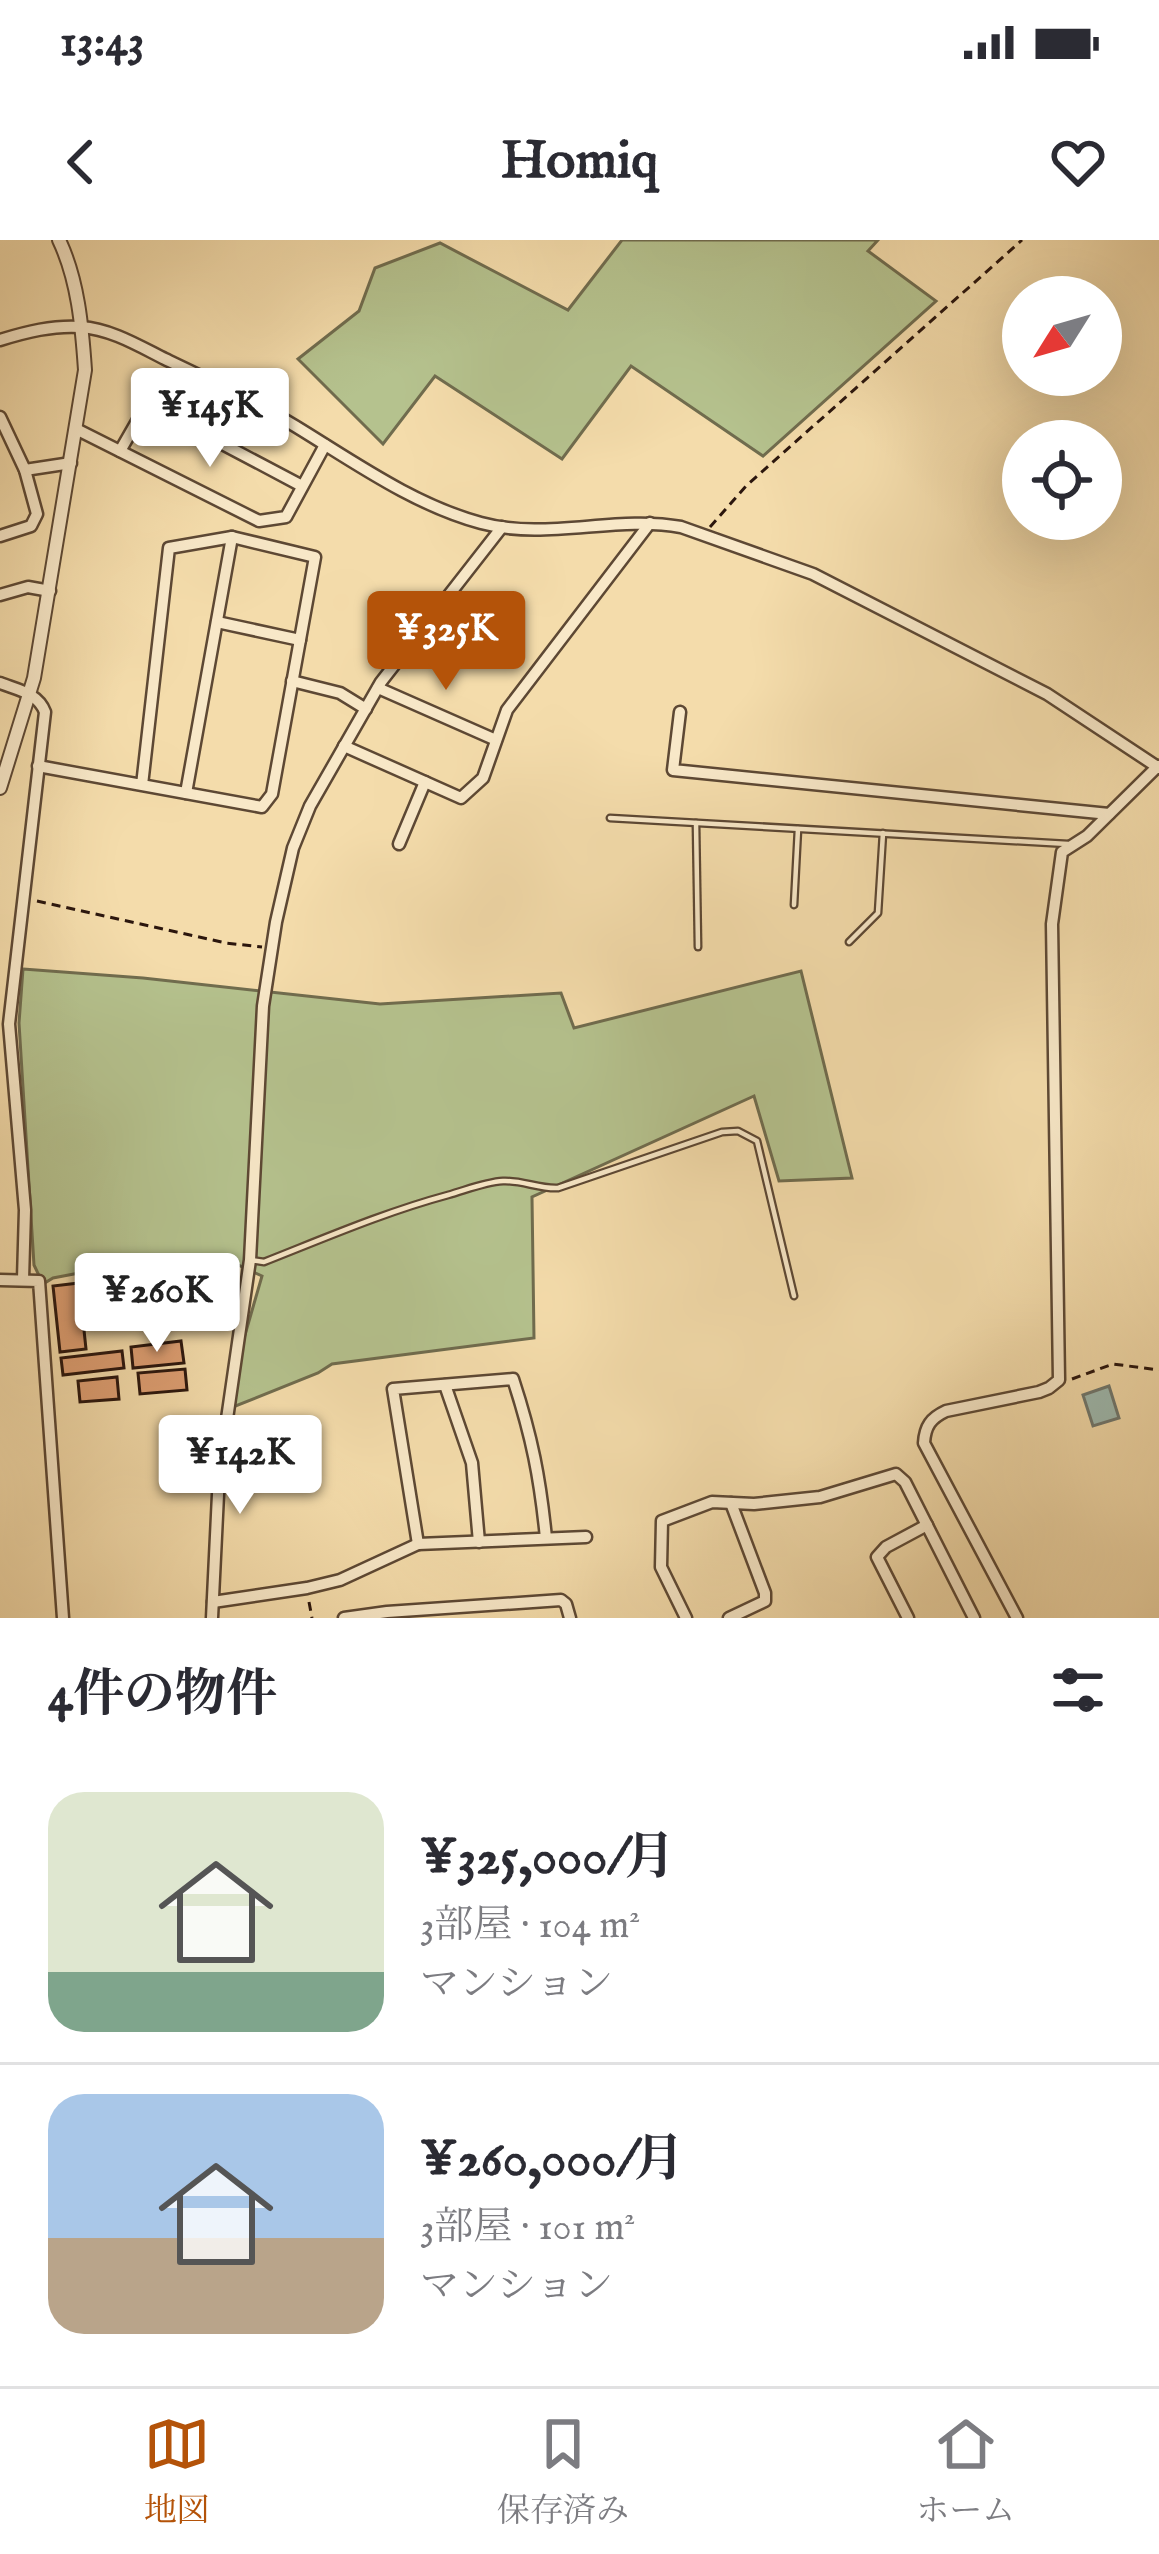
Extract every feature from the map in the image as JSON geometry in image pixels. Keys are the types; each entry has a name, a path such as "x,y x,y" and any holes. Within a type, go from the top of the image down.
{"street":[{"path":"0,788 29,693 50,591 85,370 82,327 68,258 59,240"},
{"path":"0,340 37,329 82,327 111,333 208,379 432,504 480,523 575,530 631,522 681,527 813,574 1047,694 1158,767 1087,836 1062,852 1052,924 1059,1380 1039,1392 946,1411 932,1418 925,1431 924,1443 1017,1618"},
{"path":"120,452 147,404 302,486"},
{"path":"0,417 25,470 38,514 31,526 0,536"},
{"path":"76,429 259,521 286,517 325,445"},
{"path":"25,470 70,463"},
{"path":"344,746 461,798 483,778 507,710 650,523"},
{"path":"212,1618 222,1454 250,1260 263,1006 293,848 310,806 378,688 502,527"},
{"path":"186,793 232,538"},
{"path":"38,766 262,807 272,794 315,556 232,538 169,548 142,785"},
{"path":"0,596 28,587 50,591"},
{"path":"217,622 300,640"},
{"path":"292,681 340,693 365,709"},
{"path":"0,683 29,693 45,712 9,1024 25,1210 23,1280"},
{"path":"378,688 496,740"},
{"path":"680,712 673,770 1109,814"},
{"path":"399,844 425,782"},
{"path":"0,1280 39,1281 62,1618"},
{"path":"418,1544 392,1389 513,1379 531,1433 546,1538"},
{"path":"446,1385 472,1463 479,1542"},
{"path":"686,1618 661,1567 662,1521 712,1502 754,1504 820,1497 896,1474 905,1482 974,1618"},
{"path":"729,1618 765,1601 731,1503"},
{"path":"908,1618 877,1557 886,1546 927,1525"},
{"path":"213,1602 340,1580 418,1544 586,1537"},
{"path":"344,1618 469,1612 561,1600 570,1618"}],"lane":[{"path":"610,818 1074,844"},
{"path":"696,823 698,946"},
{"path":"794,905 798,829"},
{"path":"849,942 878,914 884,833"},
{"path":"250,1260 264,1262 401,1208 478,1186 502,1181 558,1188 722,1132 738,1131 757,1141 794,1296"}],"path":[{"path":"703,535 746,486 1022,240"},
{"path":"23,898 226,943 272,948"},
{"path":"1059,1380 1113,1364 1159,1370"},
{"path":"307,1588 312,1618"}],"green space":[{"path":"622,240 878,240 868,251 936,301 763,456 631,366 562,459 435,376 383,444 298,359 359,311 375,268 440,243 568,310"},
{"path":"23,969 380,1004 561,993 574,1028 801,971 852,1178 779,1181 754,1096 532,1197 534,1338 332,1364 223,1411 262,1276 236,1264 146,1267 79,1273 43,1284 34,1265 19,1023"}],"water":[{"path":"1109,1386 1119,1418 1093,1426 1083,1395"}],"building":[{"path":"79,1283 86,1349 60,1352 53,1286"},
{"path":"181,1341 184,1363 133,1368 131,1347"},
{"path":"122,1351 124,1368 63,1375 61,1358"},
{"path":"185,1369 187,1390 140,1394 138,1373"},
{"path":"117,1377 119,1399 80,1402 78,1381"}]}
